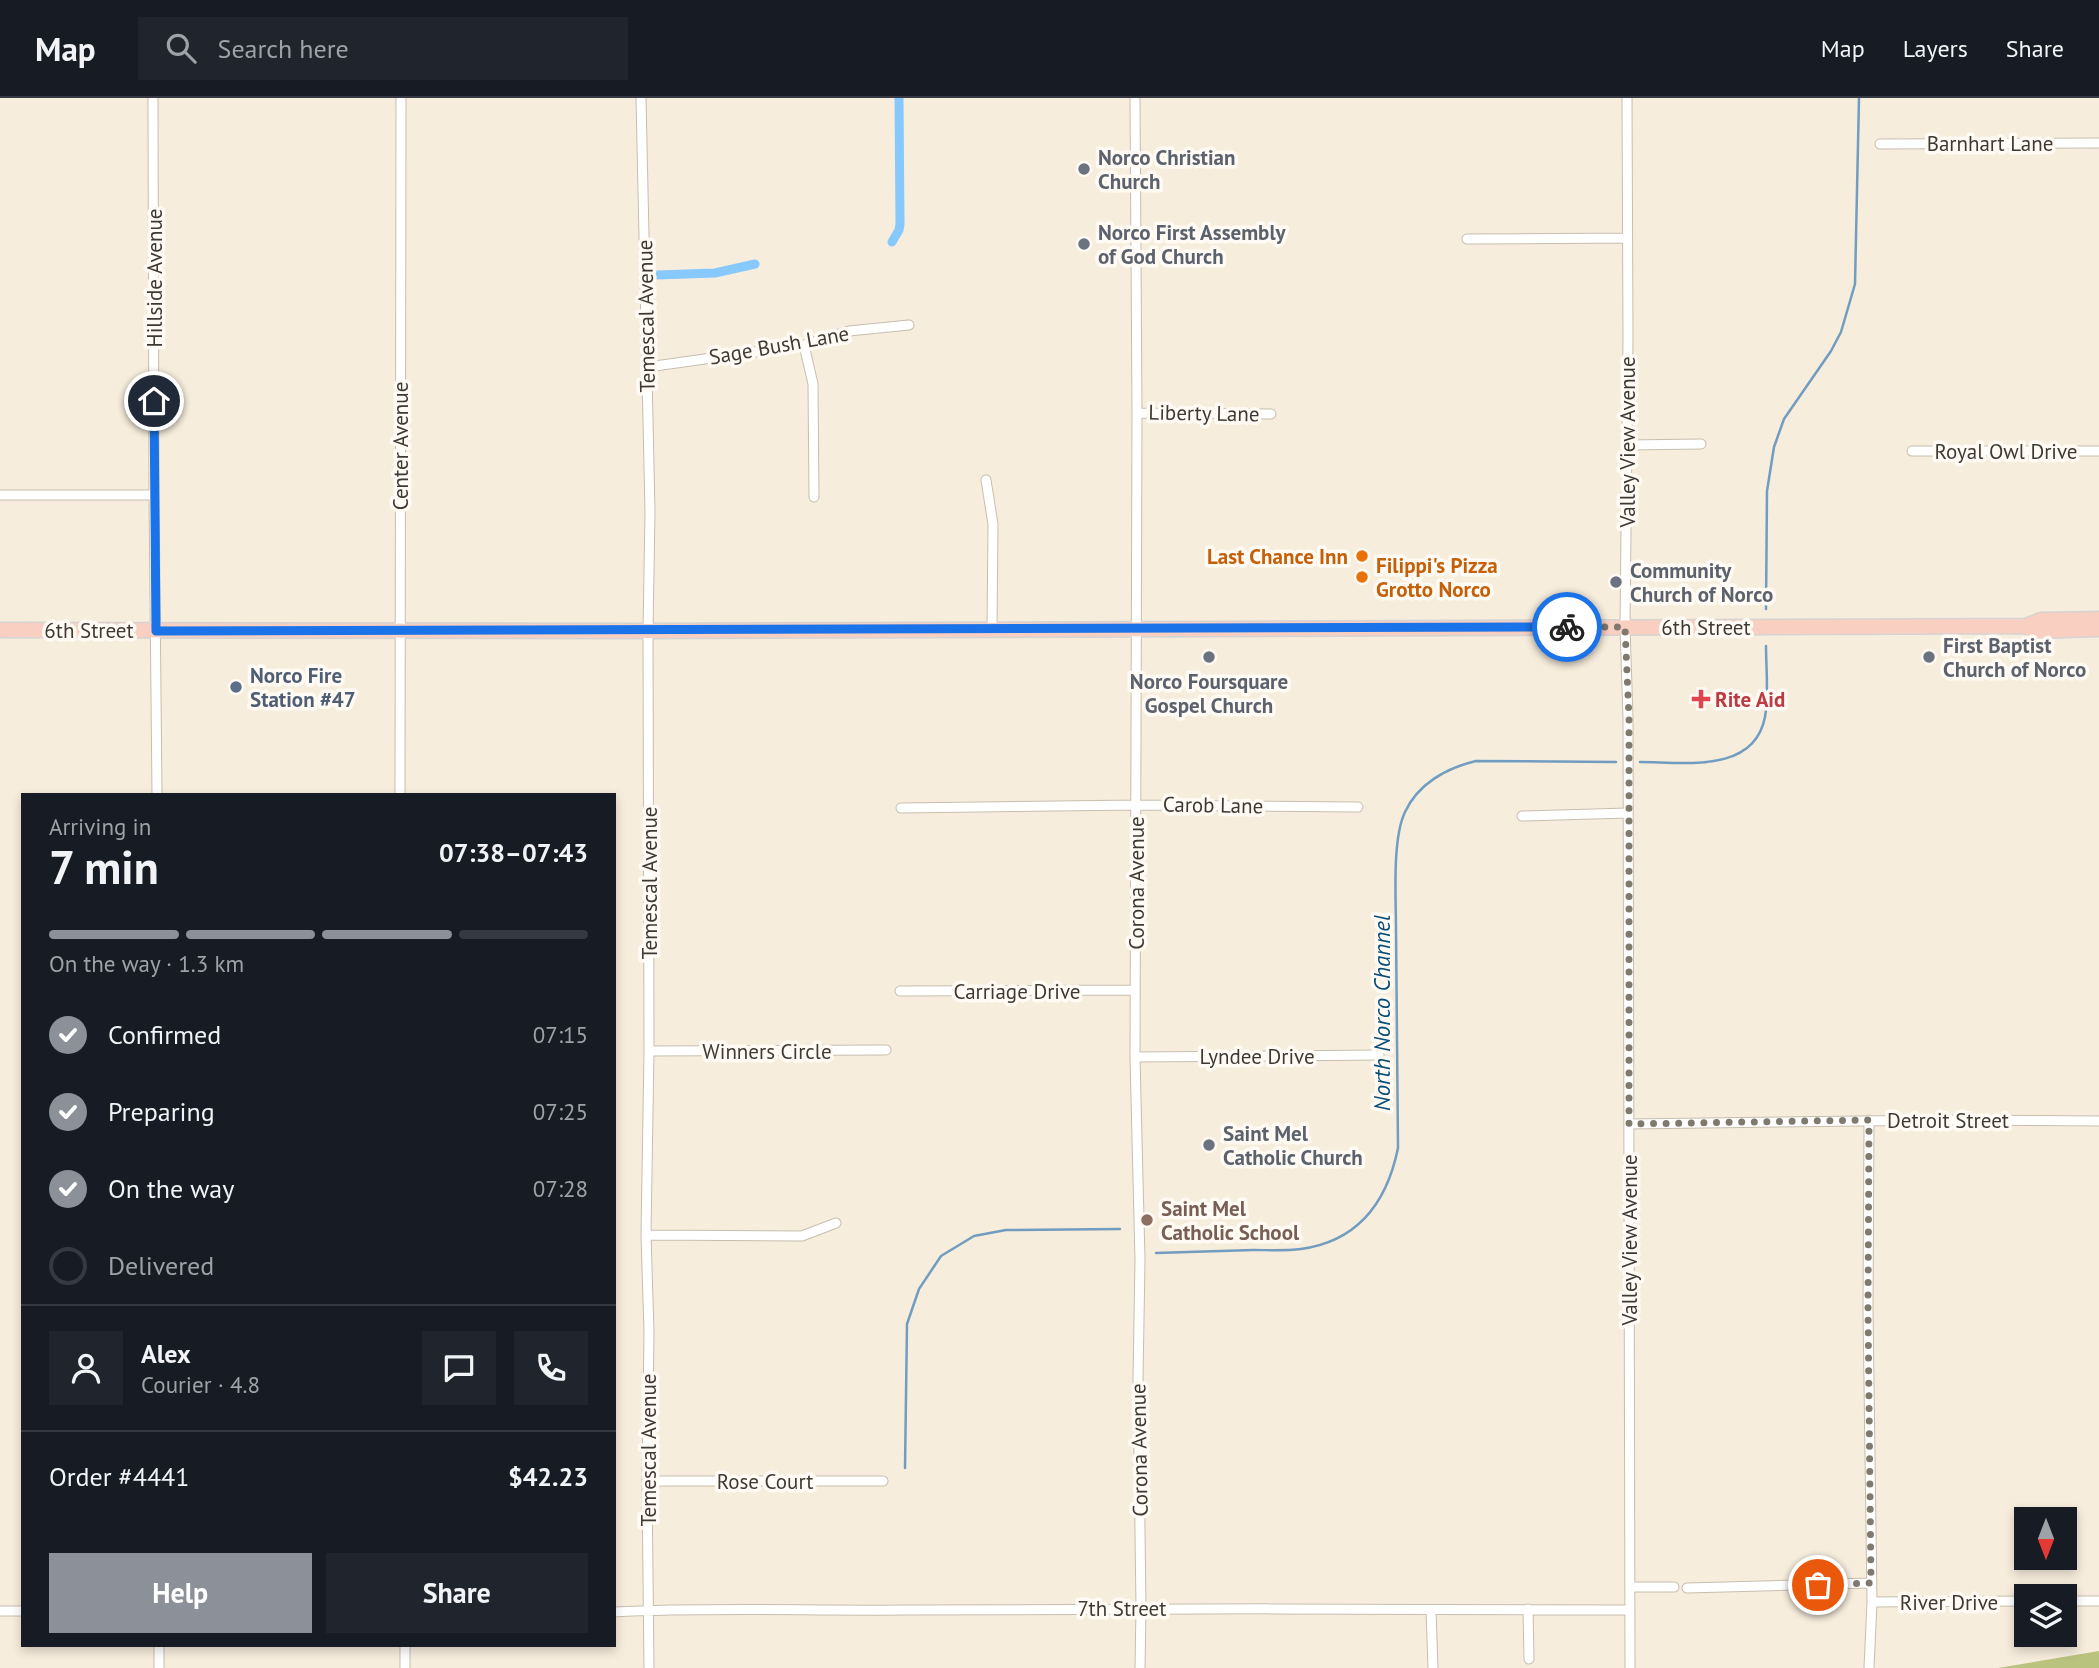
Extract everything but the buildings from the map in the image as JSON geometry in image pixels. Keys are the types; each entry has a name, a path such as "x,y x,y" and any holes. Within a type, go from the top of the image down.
{"main road":[{"name":"6th Street","path":"0,630 648,631 2026,626 2041,620 2099,618"},
{"name":"6th Street","path":"2026,626 2034,631 2099,629"}],"street":[{"name":"Hillside Avenue","path":"153,98 157,793"},
{"name":"Center Avenue","path":"400,793 401,98"},
{"name":"Temescal Avenue","path":"641,98 650,512 646,1235 649,1332 649,1668"},
{"name":"Corona Avenue","path":"1135,98 1135,1057 1140,1260 1140,1668"},
{"name":"Valley View Avenue","path":"1627,98 1625,627 1629,718 1630,1668"},
{"name":"Barnhart Lane","path":"1880,144 2099,143"},
{"path":"1467,239 1627,238"},
{"name":"Sage Bush Lane","path":"648,367 804,345 849,331 909,325"},
{"path":"804,345 813,384 814,497"},
{"name":"Liberty Lane","path":"1137,413 1270,414"},
{"path":"1627,445 1701,444"},
{"name":"Royal Owl Drive","path":"1912,451 2099,451"},
{"path":"986,480 993,524 992,628"},
{"path":"0,495 154,495"},
{"name":"Carob Lane","path":"901,808 1136,804 1358,807"},
{"path":"1522,816 1628,813"},
{"name":"Carriage Drive","path":"900,991 1135,990"},
{"name":"Winners Circle","path":"649,1051 886,1050"},
{"name":"Lyndee Drive","path":"1135,1057 1379,1055"},
{"path":"1869,1120 1868,1323 1872,1602 1869,1668"},
{"name":"Detroit Street","path":"1629,1124 1869,1120 2099,1121"},
{"path":"646,1235 802,1236 836,1223"},
{"name":"Rose Court","path":"647,1481 883,1481"},
{"path":"1687,1588 1871,1583"},
{"path":"1630,1587 1674,1587"},
{"name":"River Drive","path":"1872,1602 2014,1601"},
{"path":"2077,1601 2099,1601"},
{"name":"7th Street","path":"616,1612 1141,1608 1630,1609"},
{"path":"1528,1609 1529,1659"},
{"path":"1431,1610 1433,1668"},
{"path":"0,1611 21,1611"},
{"path":"159,1647 159,1668"},
{"path":"405,1647 405,1668"}],"green space":[{"path":"2099,1651 2099,1668 1998,1668"}],"waterway":[{"path":"892,242 900,224 899,98"},
{"name":"North Norco Channel","path":"1766,609 1767,491 1774,447 1784,419 1841,332 1855,284 1859,98"},
{"path":"657,275 715,273 755,264"},
{"name":"North Norco Channel","path":"1640,762 1715,761 1747,748 1758,735 1765,717 1766,646"},
{"name":"North Norco Channel","path":"1156,1253 1301,1249 1321,1245 1339,1237 1367,1216 1386,1185 1398,1148 1396,869 1398,837 1405,812 1425,785 1454,768 1476,761 1616,762"},
{"name":"North Norco Channel","path":"905,1468 907,1324 919,1289 941,1256 974,1236 1006,1230 1120,1229"}],"way so far":[{"path":"1567,627 1625,627 1629,718 1629,1124 1869,1120 1871,1583 1818,1585"}],"place":[{"name":"Norco Christian Church","path":"1084,169"},
{"name":"Norco First Assembly of God Church","path":"1084,244"},
{"name":"Last Chance Inn","path":"1362,556"},
{"name":"Filippi's Pizza Grotto Norco","path":"1362,577"},
{"name":"Community Church of Norco","path":"1616,582"},
{"name":"Norco Foursquare Gospel Church","path":"1209,657"},
{"name":"First Baptist Church of Norco","path":"1929,657"},
{"name":"Norco Fire Station #47","path":"236,687"},
{"name":"Rite Aid","path":"1701,699"},
{"name":"Saint Mel Catholic Church","path":"1209,1145"},
{"name":"Saint Mel Catholic School","path":"1147,1220"}],"route":[{"path":"154,401 156,631 1567,627"}]}
